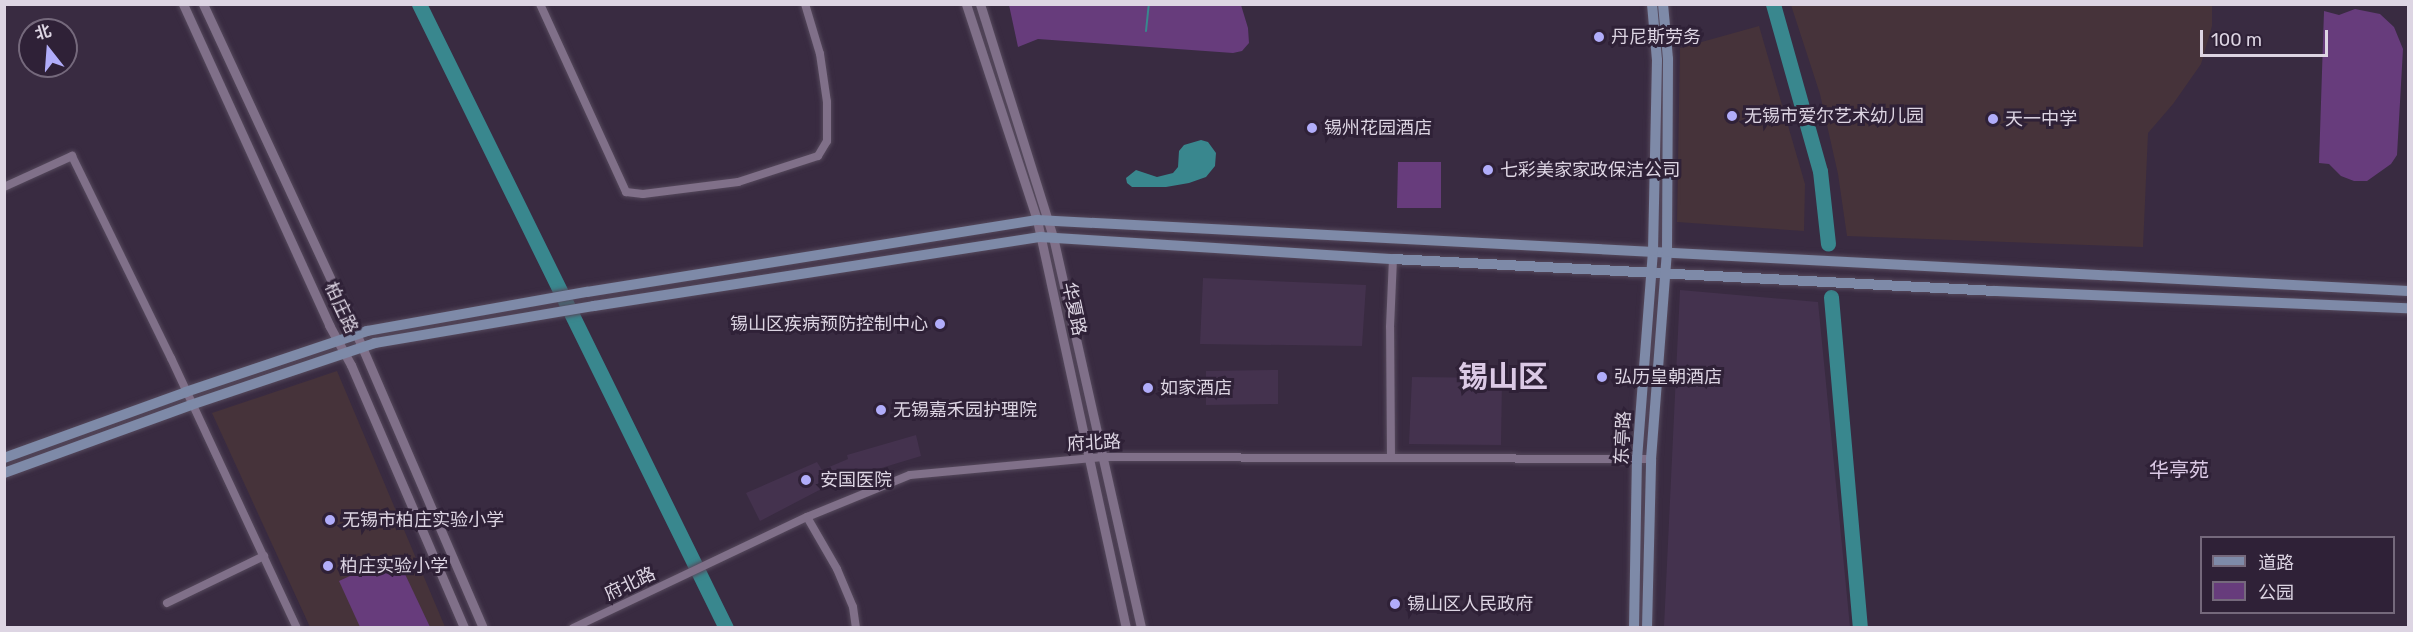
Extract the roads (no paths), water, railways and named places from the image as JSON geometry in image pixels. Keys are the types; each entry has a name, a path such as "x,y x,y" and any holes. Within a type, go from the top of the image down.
{"main road":[{"name":"东亭路","path":"1634,627 1637,459 1653,251 1657,60 1652,4"},
{"name":"东亭路","path":"1647,627 1651,459 1667,252 1668,60 1663,4"},
{"path":"4,458 186,392 355,335 587,291 1042,220 2409,291"},
{"path":"4,472 362,347 594,306 1041,237 1393,259 2004,291 2409,308"}],"street":[{"name":"柏庄路","path":"183,4 344,353 464,627"},
{"name":"柏庄路","path":"203,4 362,347 483,627"},
{"path":"540,4 627,192 643,194 738,182 818,156 827,141 827,102 820,54 805,4"},
{"name":"华夏路","path":"966,4 1042,220 1053,237 1141,627"},
{"name":"华夏路","path":"980,4 1042,220 1041,237 1126,627"},
{"path":"4,187 72,156 297,627"},
{"path":"1391,458 1390,327 1393,259"},
{"name":"府北路","path":"573,627 807,517 910,476 1089,457 1651,459"},
{"path":"807,517 837,569 853,607 856,627"},
{"path":"167,603 264,556"}],"waterway":[{"path":"419,4 726,628"},
{"path":"1146,31 1149,4"},
{"path":"1773,4 1820,171 1828,244"},
{"path":"1831,297 1860,628"}],"place":[{"name":"丹尼斯劳务","path":"1599,37"},
{"name":"无锡市爱尔艺术幼儿园","path":"1732,116"},
{"name":"天一中学","path":"1993,119"},
{"name":"锡州花园酒店","path":"1312,128"},
{"name":"七彩美家家政保洁公司","path":"1488,170"},
{"name":"锡山区疾病预防控制中心","path":"940,324"},
{"name":"弘历皇朝酒店","path":"1602,377"},
{"name":"如家酒店","path":"1148,388"},
{"name":"无锡嘉禾园护理院","path":"881,410"},
{"name":"安国医院","path":"806,480"},
{"name":"无锡市柏庄实验小学","path":"330,520"},
{"name":"柏庄实验小学","path":"328,566"},
{"name":"锡山区人民政府","path":"1395,604"}],"district":[{"name":"锡山区","path":"1503,377"},
{"name":"华亭苑","path":"2179,470"}]}
